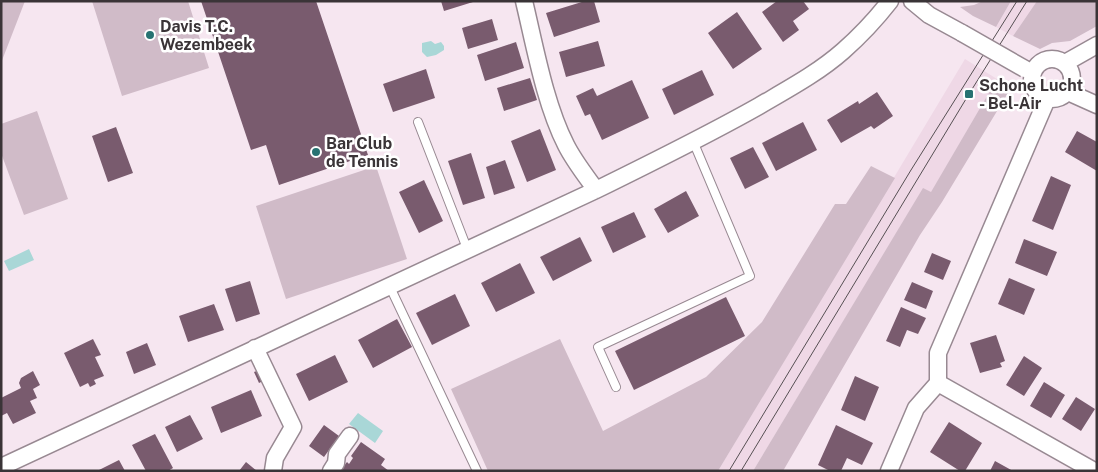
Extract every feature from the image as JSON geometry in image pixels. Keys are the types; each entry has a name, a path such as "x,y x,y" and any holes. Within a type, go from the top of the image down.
{"street":[{"path":"524,1 550,101 561,132 567,146 596,190"},
{"path":"1,467 468,251 694,141 788,90 818,70 842,52 861,34 890,1"},
{"path":"912,1 929,14 1029,72 1035,89 1047,99 1062,97 1072,85 1070,69 1058,60 1042,62 1029,72"},
{"path":"1064,64 1097,45"},
{"path":"1068,92 1097,105"},
{"path":"889,471 916,408 938,383 938,353 1047,99"},
{"path":"255,348 293,427 275,458 273,471"},
{"path":"938,383 1094,471"},
{"path":"331,471 336,463 337,454 350,436"}],"lane":[{"path":"418,122 468,251"},
{"path":"616,387 598,347 750,276 694,141"},
{"path":"390,287 477,471"}],"shaded area":[{"path":"1,1 25,1 1,63"},
{"name":"Davis T.C. Wezembeek","path":"92,1 188,1 209,68 122,96"},
{"path":"983,1 1011,1 996,27 973,16 960,7 974,5"},
{"path":"1011,1 1037,1 1013,36 996,27"},
{"path":"1037,1 1097,1 1097,26 1070,41 1052,43 1040,49 1013,36"},
{"path":"965,59 997,79 931,193 923,189 753,471 718,471"},
{"path":"997,79 1011,88 920,235 783,471 753,471 923,188 931,192"},
{"path":"37,111 68,199 24,215 1,153 1,124"},
{"path":"376,166 407,259 286,299 256,206"},
{"path":"871,166 895,178 718,471 488,471 451,389 560,339 603,431 706,377 762,322 835,204 846,204"}],"water":[{"path":"431,41 435,44 441,42 444,50 436,55 427,57 422,52 422,43"},
{"path":"29,249 34,260 9,271 4,261"},
{"path":"358,413 383,431 375,443 349,424"}],"building":[{"path":"201,1 316,1 368,155 279,185 266,145 251,150"},
{"path":"441,1 473,1 473,2 444,11"},
{"path":"585,1 594,1 600,22 554,37 546,13"},
{"path":"777,1 803,1 809,9 793,21 799,30 783,42 762,12"},
{"path":"737,12 762,49 733,69 708,33"},
{"path":"492,19 498,40 468,49 462,28"},
{"path":"598,41 605,66 566,77 559,52"},
{"path":"516,42 524,68 485,81 477,55"},
{"path":"426,69 435,98 393,112 383,84"},
{"path":"702,70 714,95 674,115 662,89"},
{"path":"530,78 537,100 504,111 497,88"},
{"path":"632,80 649,118 602,140 590,114 585,116 576,96 593,88 597,96"},
{"path":"877,92 893,116 874,129 871,126 841,143 827,120 858,101 859,104"},
{"path":"803,122 817,150 776,171 762,143"},
{"path":"116,127 133,173 108,182 92,136"},
{"path":"540,129 556,170 527,182 511,141"},
{"path":"1077,131 1097,142 1097,171 1065,152"},
{"path":"753,147 769,177 745,189 730,158"},
{"path":"471,153 485,198 463,205 448,161"},
{"path":"505,160 515,188 494,195 486,167"},
{"path":"1051,176 1071,185 1053,230 1032,221"},
{"path":"424,180 443,221 419,233 399,192"},
{"path":"686,191 699,216 668,233 654,209"},
{"path":"634,212 646,237 613,253 601,227"},
{"path":"580,237 592,261 553,281 540,257"},
{"path":"1024,239 1057,252 1047,276 1015,263"},
{"path":"932,253 951,261 943,280 924,272"},
{"path":"520,263 535,293 496,312 481,283"},
{"path":"1009,278 1035,289 1024,315 998,304"},
{"path":"250,281 260,314 236,322 225,289"},
{"path":"912,282 933,291 926,309 904,300"},
{"path":"455,294 470,326 432,345 416,313"},
{"path":"726,297 745,336 634,390 615,351"},
{"path":"214,304 224,330 188,342 179,316"},
{"path":"901,307 926,318 918,334 907,330 900,347 886,341"},
{"path":"397,319 412,347 373,368 358,340"},
{"path":"996,335 1005,361 1000,363 1002,367 980,373 970,343"},
{"path":"93,339 101,355 95,357 104,376 94,380 96,384 90,387 88,383 80,387 64,353"},
{"path":"147,343 156,365 134,374 126,352"},
{"path":"335,355 348,382 309,401 296,374"},
{"path":"1024,356 1042,368 1024,396 1006,385"},
{"path":"262,369 267,379 259,383 254,372"},
{"path":"33,371 40,385 33,389 37,398 30,401 36,413 13,424 7,413 1,416 1,398 21,388 19,383 21,378"},
{"path":"855,376 879,387 865,421 841,410"},
{"path":"1044,382 1065,395 1051,418 1030,406"},
{"path":"251,390 262,416 221,433 211,407"},
{"path":"1076,397 1095,409 1081,431 1062,419"},
{"path":"190,415 203,439 177,452 165,427"},
{"path":"949,422 982,443 965,471 960,471 930,452"},
{"path":"324,425 339,436 324,457 309,446"},
{"path":"836,425 873,443 862,465 847,458 841,471 830,471 818,465"},
{"path":"155,434 173,468 168,471 146,471 132,445"},
{"path":"361,442 385,459 381,465 389,471 340,471 347,462 349,464 353,458 351,456"},
{"path":"119,460 125,471 97,471"},
{"path":"995,461 1013,471 990,471"},
{"path":"246,462 257,471 239,471"}],"tram line":[{"path":"729,471 911,170 1017,1"},
{"path":"741,471 1027,1"}],"place":[{"name":"Davis T.C. Wezembeek","path":"150,35"},
{"name":"Schone Lucht - Bel-Air","path":"969,94"},
{"name":"Bar Club de Tennis","path":"316,152"}]}
